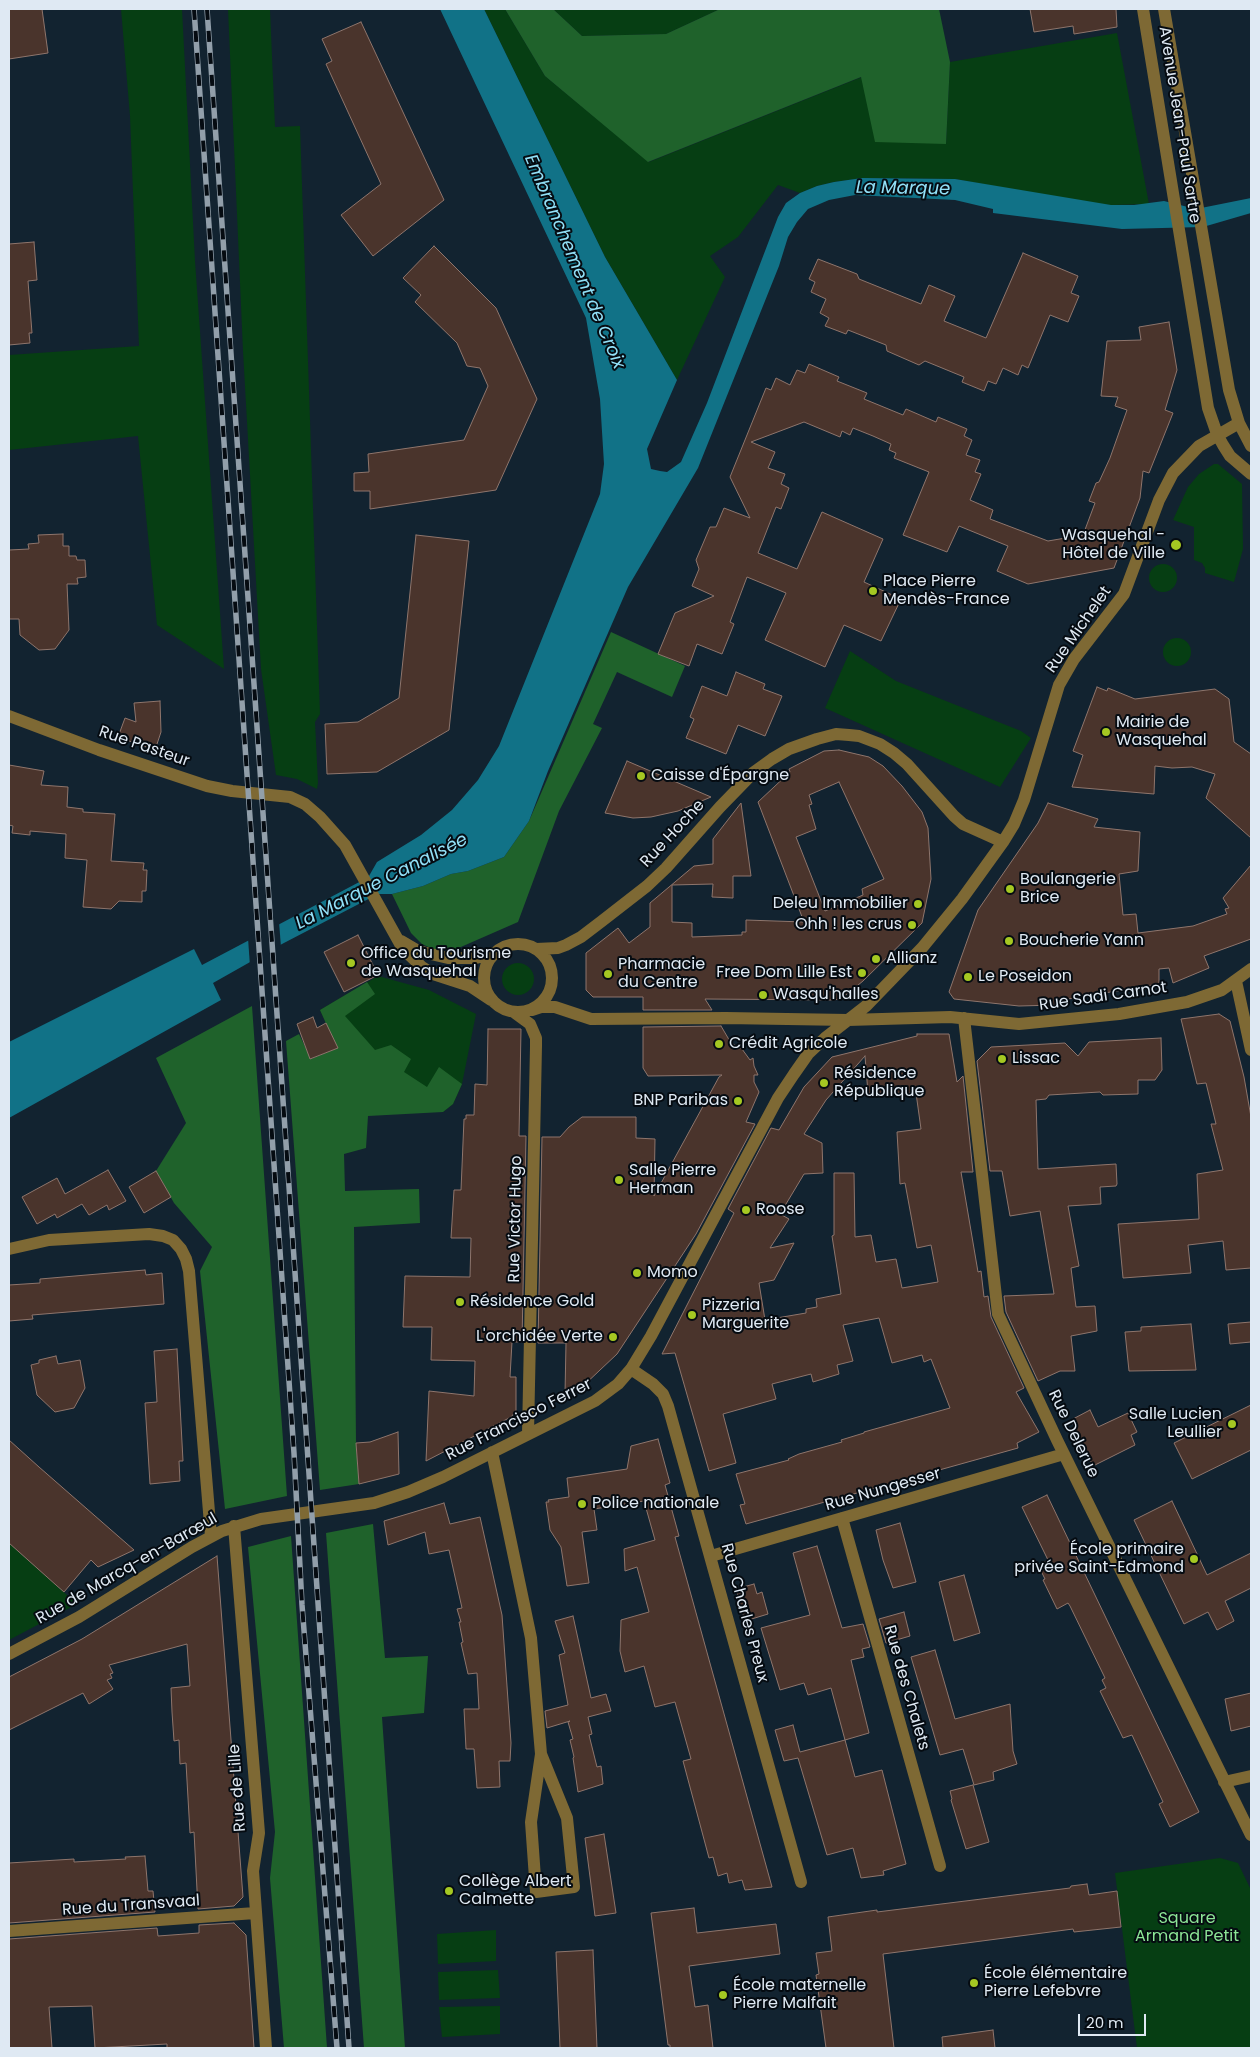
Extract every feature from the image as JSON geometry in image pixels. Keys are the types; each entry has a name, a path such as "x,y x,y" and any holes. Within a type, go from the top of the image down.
{"street":[{"name":"Avenue Jean-Paul Sartre","path":"1143,9 1203,383 1208,408 1217,434"},
{"name":"Avenue Jean-Paul Sartre","path":"1164,9 1229,390 1239,423"},
{"name":"Rue Michelet","path":"848,1020 878,995 942,926 1005,838 1024,800 1048,717 1062,679 1084,646 1124,594 1159,500 1173,473 1191,453 1217,434 1239,423"},
{"path":"1239,423 1251,446"},
{"path":"1217,434 1230,456 1251,474"},
{"name":"Rue Pasteur","path":"9,716 99,750 207,786 232,792 290,797 311,808 341,840 355,862 389,928"},
{"name":"Rue Hoche","path":"536,949 558,948 588,932 647,886 666,868 754,772 772,759 789,749 836,734 859,736 880,744 907,764 963,824 1005,838"},
{"path":"389,928 406,945 432,956 469,958 494,953 503,947 514,944 526,944 536,949 548,961 552,978 551,989 546,999 532,1010"},
{"path":"389,928 402,949 422,967 433,974 470,986 499,1007 516,1013 541,1007 555,1007 591,1019 726,1018 831,1026"},
{"path":"491,1000 485,990 483,979 485,967 494,953"},
{"name":"Rue Sadi Carnot","path":"848,1020 950,1017 1019,1024 1119,1014 1205,997 1236,981 1251,968"},
{"path":"1236,981 1251,1050"},
{"name":"Rue Victor Hugo","path":"516,1013 530,1024 536,1038 528,1434"},
{"name":"Rue Delerue","path":"964,1018 998,1314 1064,1454 1251,1834"},
{"name":"Rue Francisco Ferrer","path":"234,1526 261,1519 374,1503 434,1481 595,1401 611,1390 631,1369 778,1098 808,1054 831,1026 848,1020"},
{"path":"9,1249 49,1240 149,1234 173,1240 181,1249 189,1271 212,1536"},
{"name":"Rue Charles Preux","path":"631,1369 653,1384 663,1394 668,1406 800,1882"},
{"path":"492,1452 529,1620 541,1754 531,1822 536,1892 574,1887 567,1818 541,1754"},
{"name":"Rue Nungesser","path":"711,1556 1064,1454"},
{"name":"Rue des Chalets","path":"842,1518 940,1866"},
{"name":"Rue de Marcq-en-Barœul","path":"9,1654 79,1617 212,1536 234,1526"},
{"name":"Rue de Lille","path":"234,1526 259,1833 253,1871 266,2048"},
{"path":"1224,1782 1251,1776"},
{"name":"Rue du Transvaal","path":"9,1931 255,1912"}],"green space":[{"path":"121,9 182,9 195,261 224,669 157,625 138,436 9,450 9,355 139,346 130,116"},
{"path":"228,9 270,9 275,127 300,126 320,714 315,722 317,789 297,779 276,775 261,669 243,351"},
{"path":"484,9 505,9 545,76 649,162 862,77 946,144 950,62 1117,33 1149,204 1092,204 955,179 862,178 817,186 800,193 778,185 738,237 710,256 725,277 677,380 605,257"},
{"path":"505,9 553,9 582,36 666,34 720,9 939,9 950,62 946,144 875,142 861,77 648,162 545,76"},
{"path":"553,9 720,9 666,34 582,36"},
{"path":"1214,464 1218,464 1242,484 1243,549 1234,582 1205,573 1202,563 1194,560 1194,527 1173,520 1188,487 1199,474"},
{"path":"1163,564 1173,568 1177,578 1173,588 1163,592 1153,588 1149,578 1153,568"},
{"path":"611,632 685,666 672,697 617,672 593,724 602,728 559,811 518,922 454,950 435,950 422,944 411,933 392,894 423,886 451,874 468,871 504,857 529,821"},
{"path":"1177,638 1187,642 1191,652 1187,662 1177,666 1167,662 1163,652 1167,642"},
{"path":"850,651 896,681 1021,731 1031,738 1000,787 825,708"},
{"path":"518,963 524,964 529,968 533,973 533,985 529,990 524,994 518,995 512,994 507,990 503,985 502,979 503,973 507,968 512,964"},
{"path":"378,976 429,990 476,1014 462,1084 453,1104 443,1112 353,1081 320,1010"},
{"path":"367,982 375,994 345,1016 375,1050 391,1045 411,1059 404,1072 427,1087 439,1067 462,1084 453,1104 443,1112 368,1116 366,1148 344,1154 345,1191 419,1189 420,1223 354,1227 356,1443 359,1484 320,1490 286,1041 299,1034 311,1059 337,1048 320,1010"},
{"path":"252,1006 287,1496 225,1509 200,1271 212,1247 174,1203 156,1171 186,1123 156,1058"},
{"path":"373,1524 385,1658 428,1656 424,1713 382,1717 405,2048 364,2048 326,1533"},
{"path":"291,1536 327,2048 284,2048 270,1878 275,1832 248,1547"},
{"path":"9,1543 77,1604 9,1640"},
{"name":"Square Armand Petit","path":"1220,1858 1238,1863 1251,1890 1251,2048 1137,2048 1115,1873"},
{"path":"496,1930 496,1961 438,1964 437,1934"},
{"path":"498,1970 500,1998 439,2000 438,1972"},
{"path":"500,2006 500,2034 442,2037 439,2007"}],"water":[{"path":"440,9 484,9 605,257 677,380 647,449 651,469 667,472 681,462 707,403 778,217 786,203 800,193 817,186 862,178 955,179 1111,205 1134,205 1164,201 1196,209 1251,198 1251,213 1203,227 1122,229 993,213 993,209 955,200 855,195 829,200 808,209 788,237 779,266 698,468 628,587 548,771 529,821 504,857 468,871 451,874 423,886 392,894 378,894 282,944 213,983 221,1000 9,1118 9,1042 194,949 202,965 365,879 369,876 377,862 421,835 452,810 478,780 499,746 600,494 604,464 600,399 586,318"}],"pier":[{"path":"279,922 281,947 250,966 248,938"}],"building":[{"path":"9,9 42,9 48,53 9,59"},
{"path":"1030,9 1116,9 1117,27 1074,34 1073,26 1034,32"},
{"path":"361,22 444,200 373,256 341,215 381,184 326,64 332,61 322,39"},
{"path":"34,242 37,280 28,281 32,333 29,333 30,343 9,345 9,244"},
{"path":"434,246 496,308 537,399 496,490 370,509 370,491 354,491 354,473 369,472 368,454 464,440 488,386 480,368 467,366 457,343 415,302 421,295 403,278"},
{"path":"1023,253 1078,276 1071,293 1079,296 1068,322 1050,315 1028,368 1022,365 1018,375 1003,368 996,384 988,381 984,391 962,382 964,377 925,361 919,365 887,351 886,345 848,330 846,334 825,326 829,318 820,313 826,299 811,292 815,282 809,279 818,259 857,274 859,279 921,304 929,285 955,296 944,321 986,338"},
{"path":"1169,322 1177,370 1165,410 1173,413 1149,473 1143,471 1140,498 1114,568 1028,584 997,571 1008,546 959,526 947,552 903,535 929,472 894,458 896,453 889,450 891,444 853,428 850,435 842,431 840,437 804,422 751,442 775,452 768,468 785,474 781,484 789,488 781,509 776,507 758,553 797,569 822,512 883,539 864,582 901,599 881,641 844,625 825,667 765,640 786,593 747,577 730,622 734,624 722,654 697,644 689,666 658,654 675,613 714,596 692,586 699,569 696,560 710,527 716,527 724,508 750,518 730,477 766,388 771,390 776,378 790,385 797,370 805,373 809,364 839,377 837,381 867,393 864,399 903,415 906,409 936,422 938,417 967,429 964,436 972,440 966,455 980,460 975,472 981,474 970,500 993,510 990,519 1048,541 1083,535 1095,503 1089,501 1096,483 1099,482 1110,458 1127,410 1115,406 1118,397 1101,396 1107,341 1141,340 1139,327"},
{"path":"63,534 63,546 69,546 69,556 76,556 77,560 85,560 86,577 77,578 78,584 67,584 69,630 55,649 39,650 20,635 19,619 9,619 9,550 29,549 28,544 39,543 38,535"},
{"path":"416,535 469,541 449,730 377,772 327,774 325,724 358,722 399,698"},
{"path":"736,672 765,684 763,689 782,696 765,736 738,725 726,754 686,738 694,719 690,717 702,686 727,696"},
{"path":"1097,687 1107,691 1108,688 1135,699 1215,689 1229,699 1234,742 1251,754 1251,838 1206,798 1215,774 1192,767 1172,768 1155,766 1154,794 1072,787 1083,755 1073,751"},
{"path":"160,701 161,732 155,750 118,737 125,718 136,722 134,703"},
{"path":"839,750 869,757 883,766 902,786 922,812 928,828 931,879 922,923 863,981 842,998 834,1000 705,999 712,1010 643,1010 643,997 593,997 586,990 586,953 618,928 629,943 650,927 650,903 694,866 713,864 713,839 741,803 751,876 733,876 733,898 712,897 713,884 672,885 672,922 692,923 692,937 742,935 742,932 746,932 746,920 804,922 758,802 790,772 789,769 824,751","holes":["839,782 884,879 862,889 863,895 825,911 796,837 816,829 809,805 812,804 809,795"]},
{"name":"Caisse d'Épargne","path":"627,761 711,797 678,811 651,817 633,818 605,813"},
{"path":"9,765 44,771 41,785 68,787 67,807 83,809 83,812 115,814 111,861 144,863 143,870 147,870 146,891 142,891 142,902 119,901 111,909 83,907 87,860 65,858 66,834 30,831 30,835 12,833 13,826 9,825"},
{"path":"1048,803 1098,819 1094,827 1140,832 1138,871 1119,874 1123,915 1136,914 1138,933 1193,926 1227,914 1225,909 1229,908 1223,898 1251,865 1251,939 1204,956 1209,968 1173,983 1169,968 1159,969 1159,984 1056,1001 1056,1005 1019,1006 954,999 949,992 978,910 1038,823"},
{"name":"Office du Tourisme de Wasquehal","path":"358,935 378,975 344,992 324,952"},
{"path":"1219,1014 1230,1021 1244,1077 1251,1117 1251,1268 1226,1270 1223,1241 1188,1245 1191,1273 1123,1278 1118,1224 1199,1219 1197,1174 1223,1170 1211,1124 1216,1124 1206,1083 1197,1084 1181,1019"},
{"path":"313,1017 317,1028 326,1023 338,1048 310,1059 297,1024"},
{"path":"721,1026 731,1043 742,1049 750,1060 753,1058 758,1075 754,1075 754,1082 759,1092 746,1122 755,1124 696,1234 617,1354 582,1387 565,1394 566,1343 538,1343 542,1137 560,1137 582,1117 636,1117 636,1138 655,1139 654,1196 719,1077 722,1075 648,1076 643,1068 643,1027"},
{"path":"488,1029 521,1029 519,1136 526,1136 522,1342 512,1342 510,1377 516,1377 516,1411 511,1417 426,1461 429,1391 474,1396 475,1361 431,1360 432,1327 403,1327 405,1276 470,1277 471,1238 451,1238 454,1190 461,1190 464,1119 466,1119 466,1115 474,1115 475,1084 487,1085"},
{"path":"917,1034 949,1034 957,1082 963,1076 973,1172 961,1172 978,1272 981,1271 984,1297 988,1296 991,1317 1024,1388 1016,1392 1039,1432 1017,1443 1018,1448 746,1524 740,1505 745,1504 736,1474 789,1460 799,1454 842,1442 841,1440 864,1432 950,1408 931,1359 924,1362 922,1355 892,1363 879,1318 843,1325 853,1361 837,1365 839,1374 813,1382 811,1374 772,1384 776,1399 723,1414 736,1463 709,1471 675,1353 662,1354 734,1213 728,1209 771,1128 779,1130 804,1087 832,1057 917,1036","holes":["865,1056 868,1093 916,1093 921,1129 897,1132 900,1184 905,1183 917,1248 931,1245 938,1282 902,1288 896,1259 876,1262 871,1235 855,1237 854,1173 834,1173 834,1235 832,1236 841,1294 816,1299 817,1307 806,1309 806,1313 765,1320 759,1283 774,1280 794,1243 770,1248 789,1219 780,1214 804,1174 823,1173 822,1143 804,1134 826,1100"]},
{"path":"1161,1038 1162,1070 1155,1080 1138,1080 1138,1094 1103,1095 1100,1092 1049,1095 1046,1099 1036,1100 1038,1169 1116,1164 1117,1184 1116,1186 1100,1187 1101,1204 1068,1206 1079,1266 1071,1268 1076,1307 1095,1306 1097,1331 1071,1336 1075,1371 1060,1371 1038,1381 1006,1312 1004,1296 1054,1294 1040,1211 1010,1216 1002,1171 990,1171 977,1061 991,1047 1065,1043 1078,1056 1089,1042"},
{"path":"108,1170 126,1201 109,1210 107,1205 89,1215 82,1204 57,1218 55,1214 37,1224 22,1197 57,1178 65,1194"},
{"path":"156,1171 171,1197 144,1213 129,1187"},
{"path":"145,1270 146,1275 162,1273 164,1304 32,1315 33,1319 9,1321 9,1285 40,1283 40,1279"},
{"path":"1251,1322 1251,1342 1230,1344 1228,1324"},
{"path":"1191,1324 1196,1370 1129,1371 1125,1332 1141,1331 1141,1327"},
{"path":"177,1349 183,1461 179,1461 180,1481 150,1484 145,1403 157,1402 154,1351"},
{"path":"56,1356 58,1364 80,1360 85,1388 74,1408 55,1412 37,1395 31,1365 39,1363 39,1360"},
{"name":"Salle Lucien Leullier","path":"1251,1405 1251,1450 1192,1479 1174,1443"},
{"path":"1090,1410 1098,1427 1128,1413 1137,1432 1131,1435 1135,1445 1093,1466 1071,1420"},
{"path":"398,1432 399,1474 359,1484 356,1443 370,1442"},
{"path":"658,1439 670,1483 665,1485 679,1536 675,1537 772,1887 745,1890 742,1880 729,1883 727,1873 718,1876 713,1857 709,1858 683,1761 691,1759 675,1702 655,1707 644,1666 625,1672 620,1651 621,1620 649,1612 637,1567 625,1571 624,1549 655,1540 644,1501 594,1509 597,1530 582,1532 589,1583 567,1586 561,1547 550,1530 546,1502 549,1502 548,1500 569,1497 567,1478 627,1469 631,1446"},
{"path":"9,1440 134,1550 98,1567 91,1560 64,1592 56,1585 9,1543"},
{"path":"1047,1495 1199,1812 1170,1827 1159,1804 1163,1802 1132,1735 1123,1738 1100,1691 1106,1688 1102,1680 1105,1678 1070,1606 1068,1603 1057,1609 1043,1580 1045,1579 1038,1565 1048,1560 1022,1507"},
{"path":"1172,1501 1207,1575 1251,1553 1251,1588 1225,1601 1234,1621 1217,1630 1208,1612 1184,1624 1134,1520"},
{"path":"444,1503 450,1524 480,1517 502,1615 511,1743 510,1761 499,1761 500,1787 477,1788 474,1749 466,1749 464,1709 479,1709 477,1673 468,1674 461,1643 463,1642 459,1622 461,1622 457,1609 462,1608 449,1550 429,1554 425,1532 388,1545 384,1521"},
{"path":"900,1523 916,1582 893,1588 883,1560 876,1530"},
{"path":"817,1546 842,1628 863,1624 870,1647 862,1649 864,1657 851,1660 869,1733 845,1740 831,1688 808,1695 804,1683 780,1690 761,1628 810,1615 793,1553"},
{"path":"217,1556 243,1897 234,1906 198,1909 194,1832 190,1833 186,1763 180,1764 179,1740 174,1741 171,1688 190,1686 187,1644 109,1665 113,1673 110,1674 112,1678 107,1680 113,1689 89,1704 83,1693 9,1730 9,1677 82,1639"},
{"path":"964,1575 980,1633 954,1641 939,1582"},
{"path":"754,1584 757,1594 762,1592 768,1614 745,1621 736,1589"},
{"path":"904,1612 910,1636 886,1643 879,1619"},
{"path":"573,1616 591,1698 606,1694 611,1711 588,1717 592,1734 589,1735 597,1767 601,1766 603,1784 578,1792 570,1740 573,1739 568,1722 570,1721 547,1728 545,1711 568,1705 559,1655 565,1653 555,1621"},
{"path":"935,1650 955,1719 1010,1704 1013,1751 1017,1764 993,1772 994,1780 974,1785 963,1749 940,1755 911,1657"},
{"path":"1251,1693 1251,1726 1231,1731 1225,1699"},
{"path":"793,1725 800,1752 845,1740 855,1777 882,1770 906,1864 883,1871 884,1875 861,1878 853,1848 827,1855 798,1758 784,1761 775,1730"},
{"path":"973,1785 989,1842 966,1849 950,1791"},
{"path":"604,1834 616,1913 595,1916 585,1838"},
{"path":"145,1856 148,1891 153,1891 155,1912 9,1923 9,1863 74,1859 74,1862"},
{"path":"1087,1884 1089,1895 1117,1891 1121,1927 1074,1932 1073,1929 883,1954 894,2048 826,2048 816,1975 819,1974 816,1953 832,1951 828,1917 1070,1888 1071,1886"},
{"path":"694,1908 697,1933 776,1924 780,1954 689,1966 695,2007 708,2005 713,2048 670,2048 670,2045 668,2045 651,1913"},
{"path":"234,1923 246,1935 254,2048 167,2048 167,2044 95,2048 92,2006 49,2007 52,2048 9,2048 9,1939 157,1928 158,1936 199,1933 199,1925"},
{"path":"593,1950 597,2048 560,2048 556,1952"},
{"path":"993,2030 995,2048 943,2048 942,2037"}],"railway":[{"path":"194,9 294,1453 302,1605 337,2048"},
{"path":"207,9 349,2048"}],"place":[{"name":"Wasquehal - Hôtel de Ville","path":"1176,545"},
{"name":"Place Pierre Mendès-France","path":"873,591"},
{"name":"Mairie de Wasquehal","path":"1106,732"},
{"name":"Caisse d'Épargne","path":"641,776"},
{"name":"Boulangerie Brice","path":"1010,889"},
{"name":"Deleu Immobilier","path":"918,904"},
{"name":"Ohh ! les crus","path":"912,925"},
{"name":"Boucherie Yann","path":"1009,941"},
{"name":"Allianz","path":"876,959"},
{"name":"Office du Tourisme de Wasquehal","path":"351,963"},
{"name":"Free Dom Lille Est","path":"862,973"},
{"name":"Pharmacie du Centre","path":"608,974"},
{"name":"Le Poseidon","path":"968,977"},
{"name":"Wasqu'halles","path":"763,995"},
{"name":"Crédit Agricole","path":"719,1044"},
{"name":"Lissac","path":"1002,1059"},
{"name":"Résidence République","path":"824,1083"},
{"name":"BNP Paribas","path":"738,1101"},
{"name":"Salle Pierre Herman","path":"619,1180"},
{"name":"Roose","path":"746,1210"},
{"name":"Momo","path":"637,1273"},
{"name":"Résidence Gold","path":"460,1302"},
{"name":"Pizzeria Marguerite","path":"692,1315"},
{"name":"L'orchidée Verte","path":"613,1337"},
{"name":"Salle Lucien Leullier","path":"1232,1424"},
{"name":"Police nationale","path":"582,1504"},
{"name":"École primaire privée Saint-Edmond","path":"1194,1559"},
{"name":"Collège Albert Calmette","path":"449,1891"},
{"name":"École élémentaire Pierre Lefebvre","path":"974,1983"},
{"name":"École maternelle Pierre Malfait","path":"723,1995"}],"water label":[{"name":"La Marque","path":"903,189"},
{"name":"Embranchement de Croix","path":"574,262"},
{"name":"La Marque Canalisée","path":"382,882"}]}
